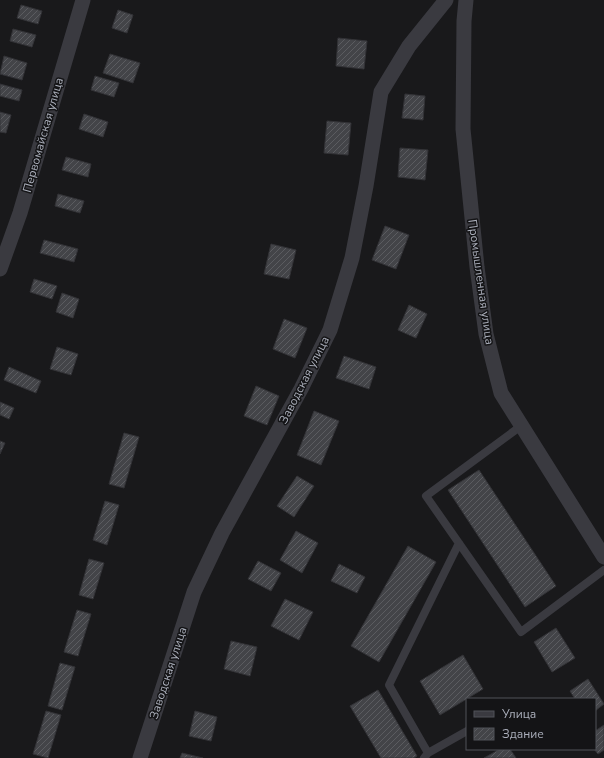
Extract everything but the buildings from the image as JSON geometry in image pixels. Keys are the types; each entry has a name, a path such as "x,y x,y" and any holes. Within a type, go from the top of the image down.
{"street":[{"name":"Первомайская улица","path":"0,268 20,213 83,0"},
{"name":"Заводская улица","path":"140,758 194,592 222,533 301,389 330,330 352,258 366,186 381,92 409,46 446,0"},
{"name":"Промышленная улица","path":"466,0 464,21 463,129 477,267 486,334 501,393 520,426 604,557"}],"lane":[{"path":"520,426 426,496 521,632 604,570"},
{"path":"459,543 389,685 426,756 466,732"}]}
